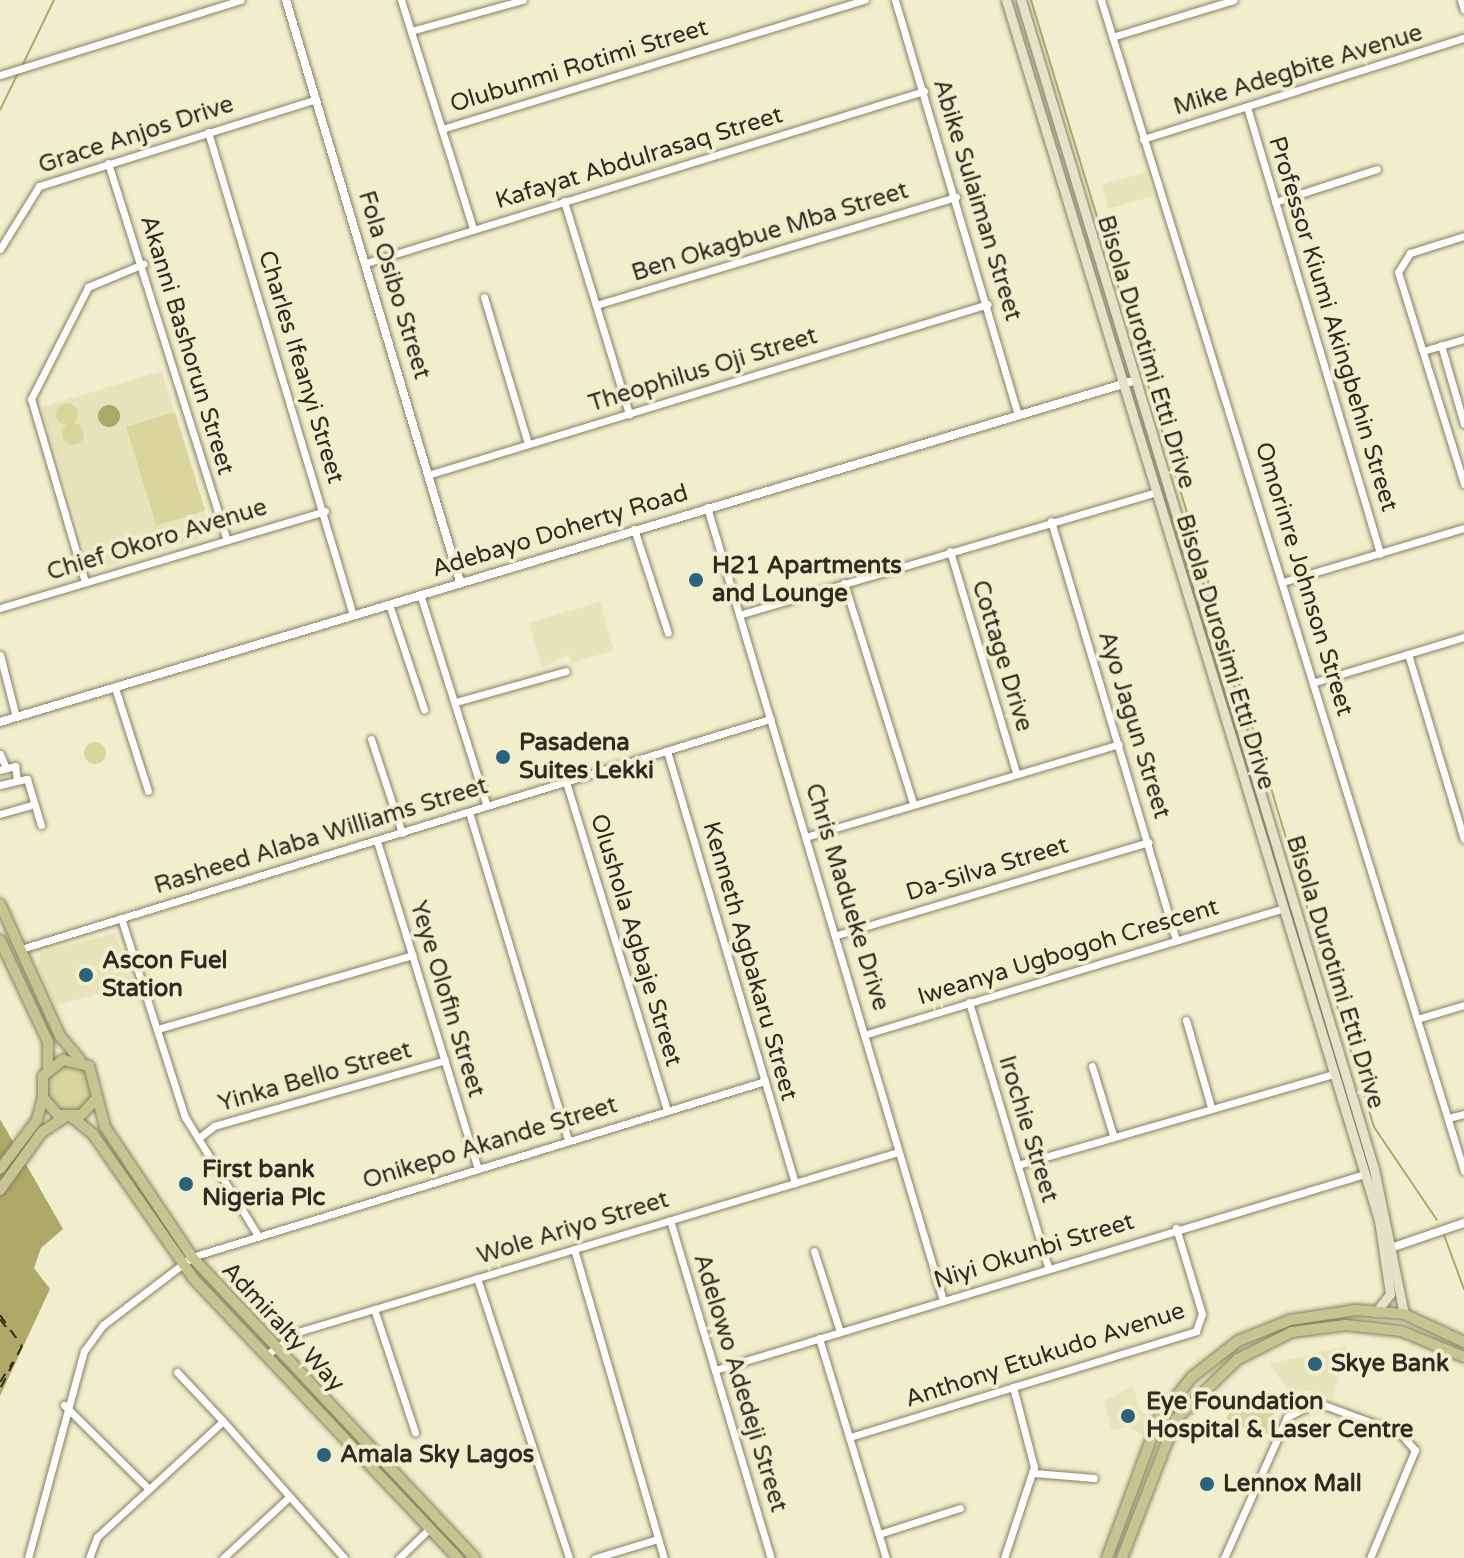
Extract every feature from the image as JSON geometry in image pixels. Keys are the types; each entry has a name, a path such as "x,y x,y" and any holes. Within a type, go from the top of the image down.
{"main road":[{"name":"Bisola Durosimi Etti Drive","path":"1006,0 1128,383 1156,492 1281,909 1390,1249 1390,1294 1376,1312"},
{"name":"Bisola Durotimi Etti Drive","path":"1021,0 1128,383 1390,1249 1404,1314"},
{"path":"0,904 60,1036 98,1081 97,1098 69,1117 38,1129 0,1169"},
{"path":"0,940 48,1042 48,1069 38,1129 0,1190"},
{"path":"48,1069 63,1060 81,1061"},
{"path":"43,1098 69,1117"},
{"name":"Admiralty Way","path":"97,1098 112,1140 188,1260"},
{"name":"Admiralty Way","path":"69,1117 93,1134 188,1260 458,1558"},
{"path":"1107,1558 1149,1436 1192,1377 1269,1326 1333,1312 1404,1314 1464,1342"},
{"path":"1122,1558 1171,1428 1202,1387 1238,1359 1292,1332 1346,1325 1401,1331 1464,1357"},
{"name":"Admiralty Way","path":"270,1350 475,1558"}],"street":[{"path":"2,74 241,0"},
{"name":"Fola Osibo Street","path":"286,0 431,474 460,582"},
{"path":"401,0 473,229"},
{"path":"411,31 501,3 523,0"},
{"name":"Olubunmi Rotimi Street","path":"442,129 865,0"},
{"name":"Abike Sulaiman Street","path":"895,0 988,304 1017,413"},
{"name":"Omorinre Johnson Street","path":"1101,0 1286,581 1464,1171"},
{"path":"1112,37 1204,4 1234,0"},
{"path":"1461,0 1464,10"},
{"name":"Mike Adegbite Avenue","path":"1143,139 1464,38"},
{"name":"Kafayat Abdulrasaq Street","path":"366,263 924,91"},
{"name":"Grace Anjos Drive","path":"0,249 39,186 316,99"},
{"name":"Professor Kiumi Akingbehin Street","path":"1247,107 1380,554"},
{"name":"Charles Ifeanyi Street","path":"208,132 325,511 353,615"},
{"name":"Akanni Bashorun Street","path":"108,163 143,264 227,540"},
{"path":"1275,202 1377,169"},
{"name":"Ben Okagbue Mba Street","path":"596,305 956,197"},
{"path":"564,201 629,414"},
{"path":"1464,236 1410,253 1400,264 1464,484"},
{"path":"85,582 31,399 88,287 143,264"},
{"path":"484,297 528,444"},
{"name":"Theophilus Oji Street","path":"431,474 988,304"},
{"path":"1423,351 1464,339"},
{"path":"1441,345 1464,424"},
{"name":"Adebayo Doherty Road","path":"0,722 1017,413 1128,383"},
{"path":"742,614 1156,492"},
{"name":"Chris Madueke Drive","path":"707,507 742,614 770,719 809,836 943,1300"},
{"name":"Chief Okoro Avenue","path":"0,608 325,511"},
{"name":"Ayo Jagun Street","path":"1051,521 1176,940"},
{"path":"1286,581 1464,528"},
{"path":"634,529 668,633"},
{"name":"Cottage Drive","path":"950,551 1016,773"},
{"path":"844,583 913,803"},
{"path":"420,594 487,806"},
{"path":"389,604 424,709"},
{"path":"1315,682 1464,637"},
{"path":"1408,654 1464,839"},
{"path":"0,655 16,717"},
{"path":"456,702 566,671"},
{"path":"115,688 148,791"},
{"name":"Rasheed Alaba Williams Street","path":"21,949 770,719"},
{"path":"371,739 402,833"},
{"path":"809,836 1119,744"},
{"name":"Kenneth Agbakaru Street","path":"667,751 795,1183"},
{"path":"0,754 3,769 15,766 17,780"},
{"path":"0,785 27,779 41,825"},
{"name":"Olushola Agbaje Street","path":"566,782 667,1110"},
{"path":"0,814 35,804"},
{"path":"469,812 568,1140"},
{"name":"Yeye Olofin Street","path":"377,841 478,1169"},
{"name":"Da-Silva Street","path":"837,935 1148,842"},
{"name":"Iweanya Ugbogoh Crescent","path":"867,1034 1281,909"},
{"path":"121,918 185,1117 257,1234"},
{"path":"158,1029 412,955"},
{"name":"Irochie Street","path":"969,1002 1048,1267"},
{"path":"1417,1019 1464,1005"},
{"path":"1186,1020 1211,1107"},
{"name":"Yinka Bello Street","path":"200,1137 214,1126 445,1060"},
{"path":"1092,1066 1113,1135"},
{"path":"1018,1165 1113,1135 1333,1074"},
{"name":"Onikepo Akande Street","path":"28,1558 64,1405 84,1351 103,1325 188,1260 257,1234 765,1081"},
{"path":"1448,1118 1464,1114"},
{"name":"Wole Ariyo Street","path":"270,1350 374,1309 898,1152"},
{"name":"Niyi Okunbi Street","path":"715,1370 1176,1228 1365,1174"},
{"name":"Adelowo Adedeji Street","path":"670,1220 771,1558"},
{"path":"1390,1249 1464,1223"},
{"name":"Anthony Etukudo Avenue","path":"850,1437 1201,1328 1176,1228"},
{"path":"574,1249 664,1558"},
{"path":"814,1251 840,1332"},
{"path":"477,1278 569,1558"},
{"path":"374,1309 415,1432"},
{"path":"819,1338 886,1558"},
{"path":"177,1372 344,1558"},
{"path":"1004,1558 1034,1473 1013,1387"},
{"path":"1224,1558 1287,1417 1316,1402 1400,1433 1415,1450 1370,1558"},
{"path":"64,1405 148,1488"},
{"path":"89,1558 91,1544 223,1421"},
{"path":"1034,1473 1094,1478"},
{"path":"223,1558 288,1498"},
{"path":"879,1534 960,1508"},
{"path":"399,1558 430,1528"},
{"path":"595,1558 658,1539"}],"shaded area":[{"path":"1146,172 1153,196 1109,209 1102,185"},
{"path":"162,371 208,523 201,538 101,568 88,560 42,407"},
{"path":"67,403 75,406 78,414 75,422 67,425 59,422 56,414 59,406"},
{"path":"109,405 117,408 120,416 117,424 109,427 101,424 98,416 101,408"},
{"path":"175,412 205,510 156,525 126,427"},
{"path":"73,423 81,426 84,434 81,442 73,445 65,442 62,434 65,426"},
{"path":"600,602 614,650 572,663 569,654 542,668 529,623"},
{"path":"95,742 103,745 106,753 103,761 95,764 87,761 84,753 87,745"},
{"name":"Ascon Fuel Station","path":"115,933 133,983 56,1006 38,967 41,952"},
{"path":"70,1065 87,1071 93,1088 87,1105 70,1111 53,1105 47,1088 53,1071"},
{"path":"0,1119 63,1229 41,1248 34,1268 50,1289 0,1396"},
{"path":"1346,1346 1333,1398 1308,1390 1291,1394 1269,1364"},
{"name":"Eye Foundation Hospital & Laser Centre","path":"1133,1387 1140,1410 1154,1421 1147,1437 1127,1426 1112,1430 1104,1401"},
{"path":"1232,1401 1274,1414 1268,1435 1226,1422"}],"waterway":[{"path":"23,64 54,0"},
{"path":"1031,0 1374,1127 1437,1220"},
{"path":"0,110 18,73"},
{"path":"1444,1235 1464,1289"}],"ferry route":[{"path":"0,1315 22,1346 0,1389"},
{"path":"0,1319 9,1331"},
{"path":"0,1382 13,1362"}],"place":[{"name":"H21 Apartments and Lounge","path":"696,580"},
{"name":"Pasadena Suites Lekki","path":"503,757"},
{"name":"Ascon Fuel Station","path":"86,975"},
{"name":"First bank Nigeria Plc","path":"186,1184"},
{"name":"Skye Bank","path":"1315,1364"},
{"name":"Eye Foundation Hospital & Laser Centre","path":"1128,1416"},
{"name":"Amala Sky Lagos","path":"324,1455"},
{"name":"Lennox Mall","path":"1207,1484"}]}
